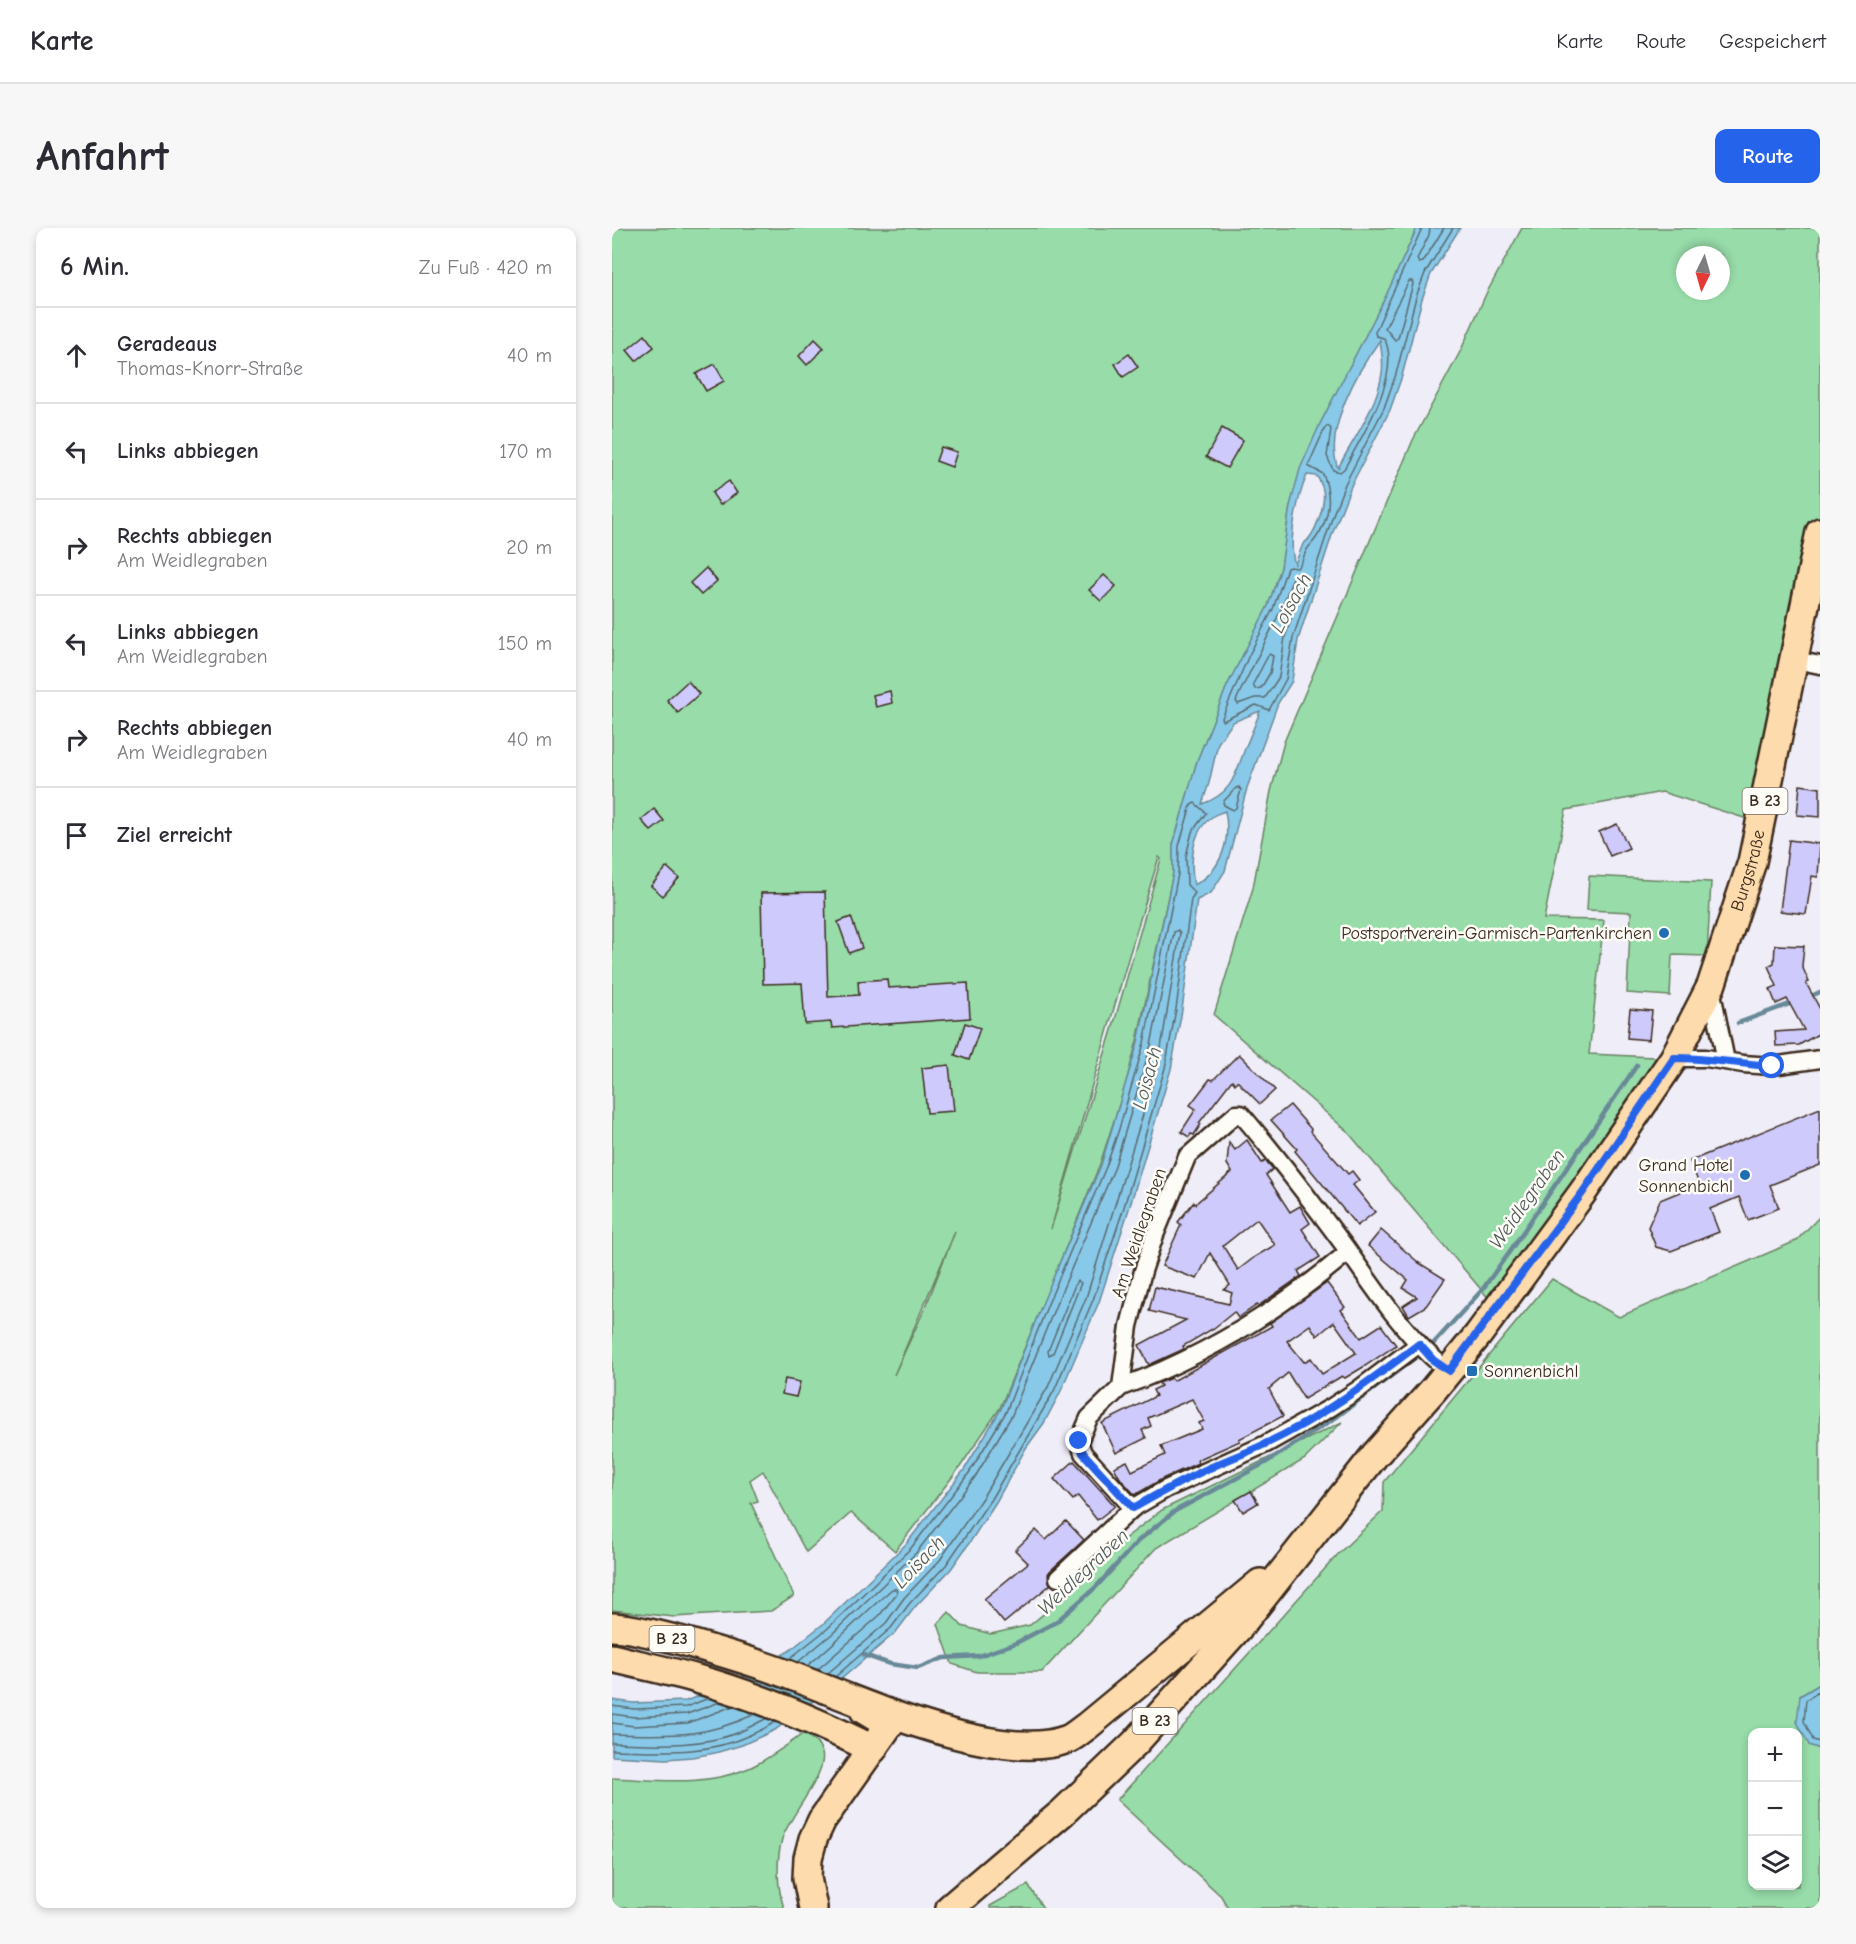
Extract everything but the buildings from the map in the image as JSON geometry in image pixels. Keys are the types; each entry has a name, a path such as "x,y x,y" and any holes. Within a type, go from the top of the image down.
{"main road":[{"name":"Burgstraße","path":"1674,1058 1711,986 1752,862 1807,663 1820,532"},
{"name":"B 23","path":"950,1908 1063,1812 1135,1743 1240,1626 1375,1455 1449,1371 1510,1292 1583,1192 1674,1058"},
{"name":"B 23","path":"612,1626 631,1628 730,1654 912,1721 967,1738 1033,1744 1069,1738 1101,1715 1298,1552"},
{"name":"B 23","path":"612,1658 698,1679 812,1720 873,1749 889,1725 837,1694"},
{"path":"812,1720 828,1731 842,1751 845,1772 842,1794"},
{"path":"814,1906 807,1878 808,1858 813,1839 822,1820 873,1749"}],"street":[{"path":"1711,986 1726,1061"},
{"path":"1674,1058 1706,1058 1772,1066 1820,1059"},
{"name":"Am Weidlegraben","path":"1121,1387 1129,1326 1143,1271 1187,1157 1236,1114 1241,1114 1299,1183 1348,1252 1419,1344 1433,1360 1449,1371"},
{"path":"1133,1508 1083,1453 1079,1441 1089,1418 1121,1387 1161,1372 1245,1328 1307,1286 1348,1252"},
{"path":"1058,1578 1133,1508 1195,1475 1266,1444 1330,1408 1419,1344"}],"green space":[{"path":"612,228 1417,228 1386,296 1320,424 1290,506 1281,568 1268,606 1227,686 1197,761 1173,845 1173,873 1137,1041 1125,1086 1100,1164 1000,1408 960,1467 895,1551 851,1513 806,1552 763,1471 750,1480 758,1501 751,1503 794,1596 771,1611 674,1617 612,1610","holes":["1159,857 1161,859 1112,1030 1051,1229","951,1242 926,1306 894,1375"]},
{"path":"1522,228 1820,228 1820,532 1760,823 1662,792 1566,810 1544,919 1604,920 1589,1054 1674,1058 1490,1300 1347,1131 1214,1015 1253,888 1271,791 1284,742 1413,440 1461,350 1486,294"},
{"path":"1589,876 1711,882 1707,956 1672,955 1670,996 1627,993 1631,912 1587,910"},
{"path":"1820,1216 1820,1684 1800,1696 1809,1745 1820,1749 1820,1908 1228,1908 1221,1896 1117,1800 1340,1552 1383,1511 1384,1482 1552,1279 1619,1317 1796,1241"},
{"path":"1342,1422 1305,1459 1156,1548 1042,1672 977,1672 952,1664 938,1624 949,1612 962,1626 991,1634 1030,1625 1070,1592 1106,1553 1162,1510"},
{"path":"804,1733 819,1747 822,1761 814,1783 782,1839 778,1874 784,1908 612,1908 612,1778 682,1781 716,1778 749,1768 778,1752"},
{"path":"1028,1885 1043,1908 990,1908 990,1906"}],"water":[{"name":"Loisach","path":"1417,228 1460,228 1431,274 1390,410 1351,486 1333,532 1298,640 1292,681 1278,703 1247,788 1225,871 1211,893 1197,900 1182,1010 1171,1069 1099,1302 1060,1393 996,1502 951,1569 915,1607 896,1632 839,1681 775,1730 742,1745 692,1757 666,1759 612,1756 612,1700 634,1703 686,1701 740,1679 789,1651 823,1624 906,1544 964,1470 1001,1409 1101,1165 1138,1042 1173,873 1173,845 1197,761 1227,686 1268,606 1281,568 1290,506 1300,469 1320,424 1386,296","holes":["1380,340 1383,365 1380,385 1364,422 1338,468 1335,437 1339,419 1362,367","1307,475 1317,476 1323,490 1323,503 1319,520 1312,535 1303,544 1295,564 1293,532","1260,711 1232,782 1212,800 1202,804 1218,743 1233,722","1225,811 1227,833 1222,854 1212,872 1194,885 1192,858 1196,839 1205,823 1213,816"]},
{"path":"1820,1684 1820,1749 1809,1745 1797,1722 1800,1696"}],"waterway":[{"name":"Weidlegraben","path":"1809,997 1820,992"},
{"name":"Weidlegraben","path":"1738,1023 1795,1002"},
{"name":"Weidlegraben","path":"1433,1344 1482,1290 1637,1065"},
{"name":"Weidlegraben","path":"864,1655 890,1664 918,1668 944,1658 979,1656 1016,1643 1056,1622 1096,1587 1138,1541 1175,1511 1265,1463 1338,1416 1415,1358"}],"place":[{"name":"Postsportverein-Garmisch-Partenkirchen","path":"1664,933"},
{"name":"Grand Hotel Sonnenbichl","path":"1745,1175"},
{"name":"Sonnenbichl","path":"1472,1371"}],"route":[{"path":"1079,1441 1083,1453 1133,1508 1166,1489 1266,1444 1330,1408 1419,1344 1433,1360 1449,1371 1583,1192 1674,1058 1706,1058 1772,1066"}]}
